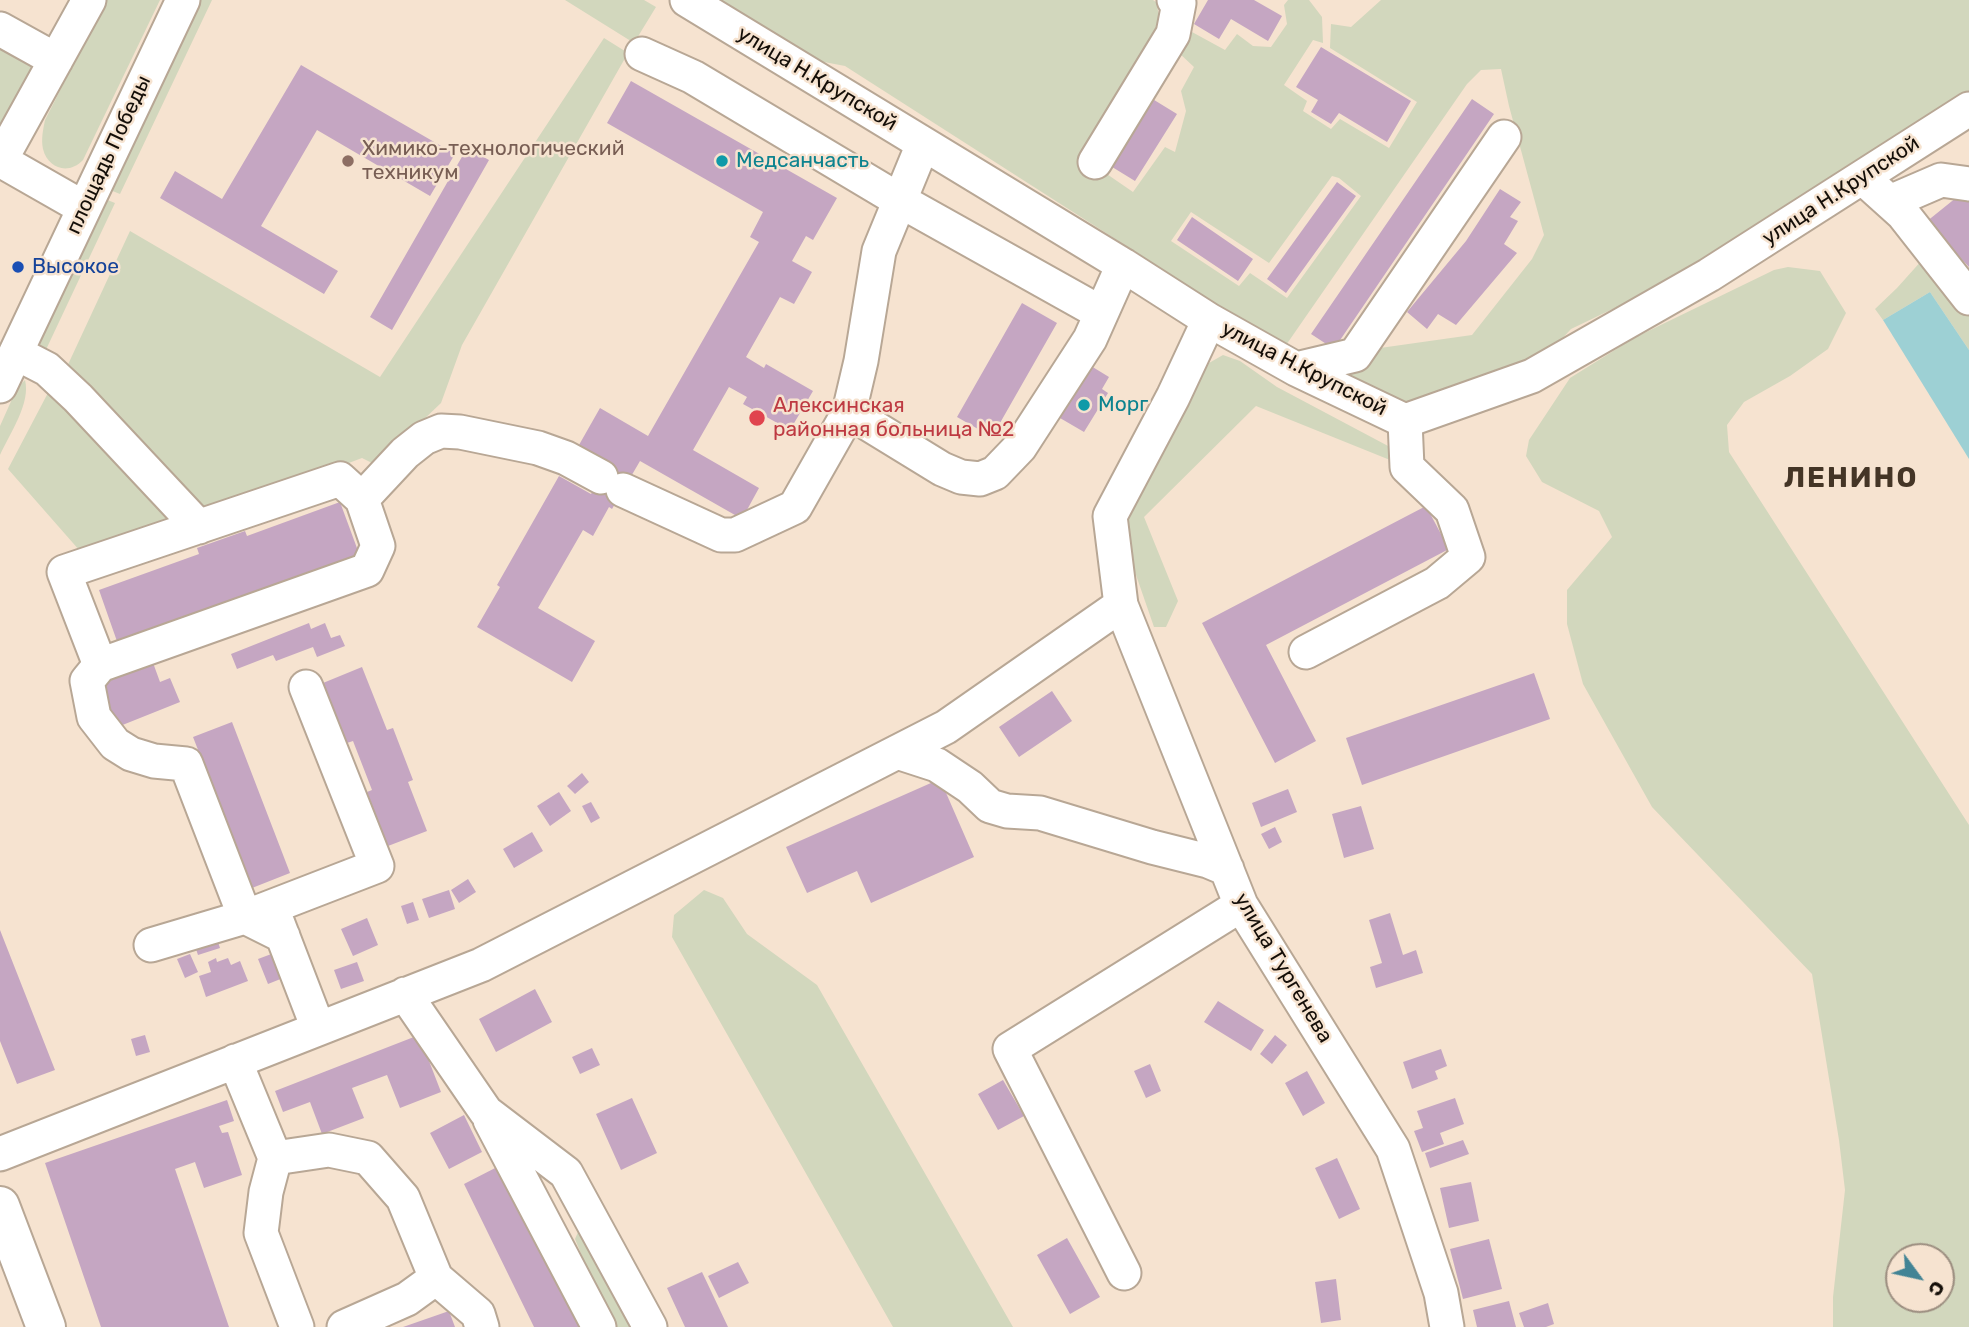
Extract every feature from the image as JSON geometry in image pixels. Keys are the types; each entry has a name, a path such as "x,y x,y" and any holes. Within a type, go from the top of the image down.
{"main road":[{"path":"0,1206 46,1327"}],"street":[{"path":"84,208 0,161 89,0"},
{"name":"площадь Победы","path":"0,386 183,0"},
{"name":"улица Н.Крупской","path":"687,0 1209,320 1296,369 1405,421 1532,376 1709,275 1969,109"},
{"path":"1095,162 1172,34 1176,1"},
{"path":"0,29 56,60"},
{"path":"642,54 693,77 899,201 1101,313"},
{"path":"1296,369 1355,355 1504,137"},
{"path":"362,499 405,453 424,438 441,431 460,432 538,448 566,458 612,484 721,535 735,535 794,507 849,412 861,361 879,251 923,144"},
{"path":"1863,178 1903,214 1969,298"},
{"path":"1889,202 1941,180 1969,184"},
{"path":"849,412 942,469 961,477 980,479 995,473 1020,447 1090,339 1123,265"},
{"name":"улица Тургенева","path":"1209,320 1173,397 1110,516 1121,605 1241,905 1393,1149 1441,1293 1447,1327"},
{"path":"16,353 47,369 62,383 198,527"},
{"path":"1306,652 1437,583 1468,557 1452,510 1407,467 1405,421"},
{"path":"100,665 64,572 340,479 362,499 378,546 367,570 100,665 87,681 94,717 115,744 131,754 155,761 186,764 267,920 318,1028"},
{"path":"0,1154 481,965 946,727 1121,605"},
{"path":"151,946 267,920 377,866 306,687"},
{"path":"897,752 937,765 970,787 990,806 1007,811 1040,813 1208,861 1227,869"},
{"path":"1124,1273 1010,1049 1241,905"},
{"path":"405,994 486,1112 599,1327"},
{"path":"235,1062 275,1158 266,1192 261,1233 298,1327"},
{"path":"486,1112 566,1173 650,1327"},
{"path":"275,1158 329,1150 368,1157 403,1198 436,1278 478,1314 482,1327"},
{"path":"344,1327 407,1299 436,1278"}],"green space":[{"path":"106,0 160,0 83,160 72,167 60,168 49,161 43,149 45,120"},
{"path":"200,0 212,0 120,194 110,190"},
{"path":"565,0 644,0 656,7 634,43"},
{"path":"718,0 1153,0 1156,2 1163,32 1085,159 1133,192 1165,147 1175,152 1186,111 1181,91 1194,67 1179,53 1192,32 1225,50 1237,34 1253,46 1271,47 1287,24 1284,5 1288,0 1309,0 1322,17 1323,43 1313,40 1284,85 1307,101 1303,111 1331,129 1340,119 1389,148 1417,102 1330,48 1331,24 1351,27 1381,0 1969,0 1969,96 1677,278 1571,329 1544,358 1410,405 1331,372 1380,348 1472,335 1532,259 1544,235 1501,69 1481,70 1467,84 1284,348 1258,334 1198,292 845,66 819,61","holes":["1332,176 1339,178 1361,196 1287,298 1250,273 1239,286 1171,241 1191,212 1269,263"]},
{"path":"604,38 628,53 462,345 441,403 376,465 362,458 208,516 65,371 130,231 380,377"},
{"path":"0,44 35,63 0,125"},
{"path":"105,199 115,203 43,356 35,351"},
{"path":"1923,259 1969,312 1969,350 1930,292 1883,320 1875,309"},
{"path":"1788,267 1820,271 1846,313 1828,349 1790,376 1744,402 1727,425 1729,452 1969,825 1969,1327 1833,1327 1833,1297 1845,1190 1812,974 1652,807 1583,684 1567,624 1567,590 1612,537 1599,511 1542,482 1526,456 1529,440 1570,378 1634,338 1774,270"},
{"path":"1223,355 1240,361 1277,387 1390,447 1390,460 1256,406 1144,517 1178,601 1166,627 1154,627 1118,523 1209,363"},
{"path":"25,380 22,408 0,455 0,426 17,388"},
{"path":"50,389 163,505 176,528 87,559 8,469"},
{"path":"704,890 723,898 747,934 817,985 1013,1327 893,1327 672,937 674,915"},
{"path":"583,1221 649,1327 611,1327 575,1239"}],"water":[{"path":"1930,292 1969,350 1969,459 1883,320"}],"building":[{"path":"1208,0 1254,0 1282,16 1268,41 1231,19 1219,39 1194,24"},
{"path":"1321,47 1411,101 1387,142 1339,113 1331,124 1311,112 1318,100 1296,87"},
{"path":"301,65 455,154 430,196 317,130 261,226 338,271 324,294 160,198 175,171 222,199"},
{"path":"631,81 837,198 813,240 806,236 792,261 812,272 794,304 780,297 746,357 764,368 766,364 813,391 790,430 743,404 747,397 729,387 693,450 759,488 742,519 640,461 593,536 583,530 538,608 595,641 572,682 477,627 500,587 497,585 559,476 591,494 606,469 575,452 600,408 648,436 759,242 750,237 763,212 607,123"},
{"path":"1146,95 1177,114 1135,181 1104,162"},
{"path":"1472,99 1494,114 1334,349 1311,334"},
{"path":"467,148 489,160 392,330 370,317"},
{"path":"1337,182 1356,196 1286,293 1267,279"},
{"path":"1500,189 1521,202 1510,217 1518,221 1504,244 1517,253 1456,325 1438,314 1427,329 1407,312 1466,241"},
{"path":"1962,193 1969,200 1969,267 1926,222"},
{"path":"1192,217 1253,259 1238,281 1177,240"},
{"path":"1022,303 1057,323 992,437 957,417"},
{"name":"Морг","path":"1091,366 1109,377 1102,389 1108,393 1084,432 1060,418"},
{"path":"340,502 361,559 119,647 99,590 199,554 197,548 245,531 247,536"},
{"path":"1426,506 1449,549 1266,645 1316,741 1275,763 1202,623"},
{"path":"309,623 311,629 325,623 331,638 340,635 345,646 317,657 313,647 276,661 273,655 237,669 231,654"},
{"path":"152,660 160,682 170,678 180,702 115,728 97,682"},
{"path":"362,667 387,730 393,728 413,780 408,782 427,831 388,846 367,792 372,790 353,741 347,743 323,683"},
{"path":"1534,673 1550,719 1362,785 1346,738"},
{"path":"1052,691 1072,721 1019,757 999,727"},
{"path":"232,722 290,873 252,888 193,737"},
{"path":"582,773 589,782 575,794 567,786"},
{"path":"940,779 974,857 871,903 857,871 807,893 786,847"},
{"path":"1288,789 1297,812 1261,827 1252,803"},
{"path":"559,792 571,811 550,826 537,806"},
{"path":"591,802 600,818 591,823 582,806"},
{"path":"1361,806 1374,849 1344,858 1332,814"},
{"path":"1275,827 1282,842 1269,849 1261,834"},
{"path":"532,832 543,851 514,868 503,849"},
{"path":"468,879 476,892 459,903 451,890"},
{"path":"449,890 455,909 429,918 422,899"},
{"path":"413,902 419,920 407,924 401,906"},
{"path":"1390,913 1403,955 1416,950 1423,973 1376,988 1370,967 1382,963 1369,920"},
{"path":"367,918 378,945 353,956 341,929"},
{"path":"0,930 55,1070 17,1084 0,1041"},
{"path":"215,933 220,948 198,955 193,940"},
{"path":"274,953 283,978 268,984 258,959"},
{"path":"190,954 198,972 185,978 177,959"},
{"path":"216,958 217,962 228,958 231,965 240,961 248,981 206,997 199,976 211,972 208,962"},
{"path":"357,962 364,981 341,989 334,970"},
{"path":"535,989 552,1022 496,1052 479,1019"},
{"path":"1218,1001 1264,1030 1251,1051 1204,1022"},
{"path":"145,1035 150,1052 136,1056 131,1039"},
{"path":"419,1035 441,1092 400,1108 387,1075 352,1088 364,1118 322,1134 310,1102 283,1112 275,1091"},
{"path":"1275,1035 1287,1045 1272,1064 1260,1054"},
{"path":"592,1048 600,1065 580,1074 572,1057"},
{"path":"1441,1049 1447,1066 1435,1071 1438,1079 1412,1089 1403,1062"},
{"path":"1150,1064 1161,1091 1146,1098 1134,1071"},
{"path":"1307,1071 1325,1103 1303,1116 1285,1083"},
{"path":"1003,1080 1024,1116 998,1130 978,1094"},
{"path":"632,1098 657,1153 621,1170 596,1114"},
{"path":"1455,1098 1464,1124 1440,1133 1444,1144 1422,1152 1414,1131 1423,1128 1417,1111"},
{"path":"227,1100 234,1121 219,1126 222,1133 228,1132 242,1175 204,1188 195,1162 175,1169 229,1327 101,1327 45,1163"},
{"path":"464,1115 482,1152 449,1169 430,1133"},
{"path":"1463,1140 1469,1154 1430,1168 1425,1153"},
{"path":"1337,1158 1360,1209 1339,1219 1315,1168"},
{"path":"501,1165 581,1327 534,1327 464,1184"},
{"path":"1471,1182 1479,1221 1449,1228 1440,1188"},
{"path":"1067,1238 1100,1297 1070,1314 1037,1255"},
{"path":"1489,1239 1502,1289 1463,1299 1450,1249"},
{"path":"738,1262 749,1283 719,1298 708,1276"},
{"path":"702,1272 728,1327 685,1327 667,1288"},
{"path":"1336,1279 1341,1320 1321,1323 1315,1282"},
{"path":"1509,1301 1516,1327 1477,1327 1473,1310"},
{"path":"1548,1303 1554,1324 1546,1327 1524,1327 1519,1313"},
{"path":"449,1311 455,1327 403,1327"}],"place":[{"name":"Химико-технологический техникум","path":"348,161"},
{"name":"Медсанчасть","path":"722,161"},
{"name":"Высокое","path":"18,267"},
{"name":"Морг","path":"1084,405"},
{"name":"Алексинская районная больница №2","path":"757,418"}],"district":[{"name":"ЛЕНИНО","path":"1851,479"}]}
